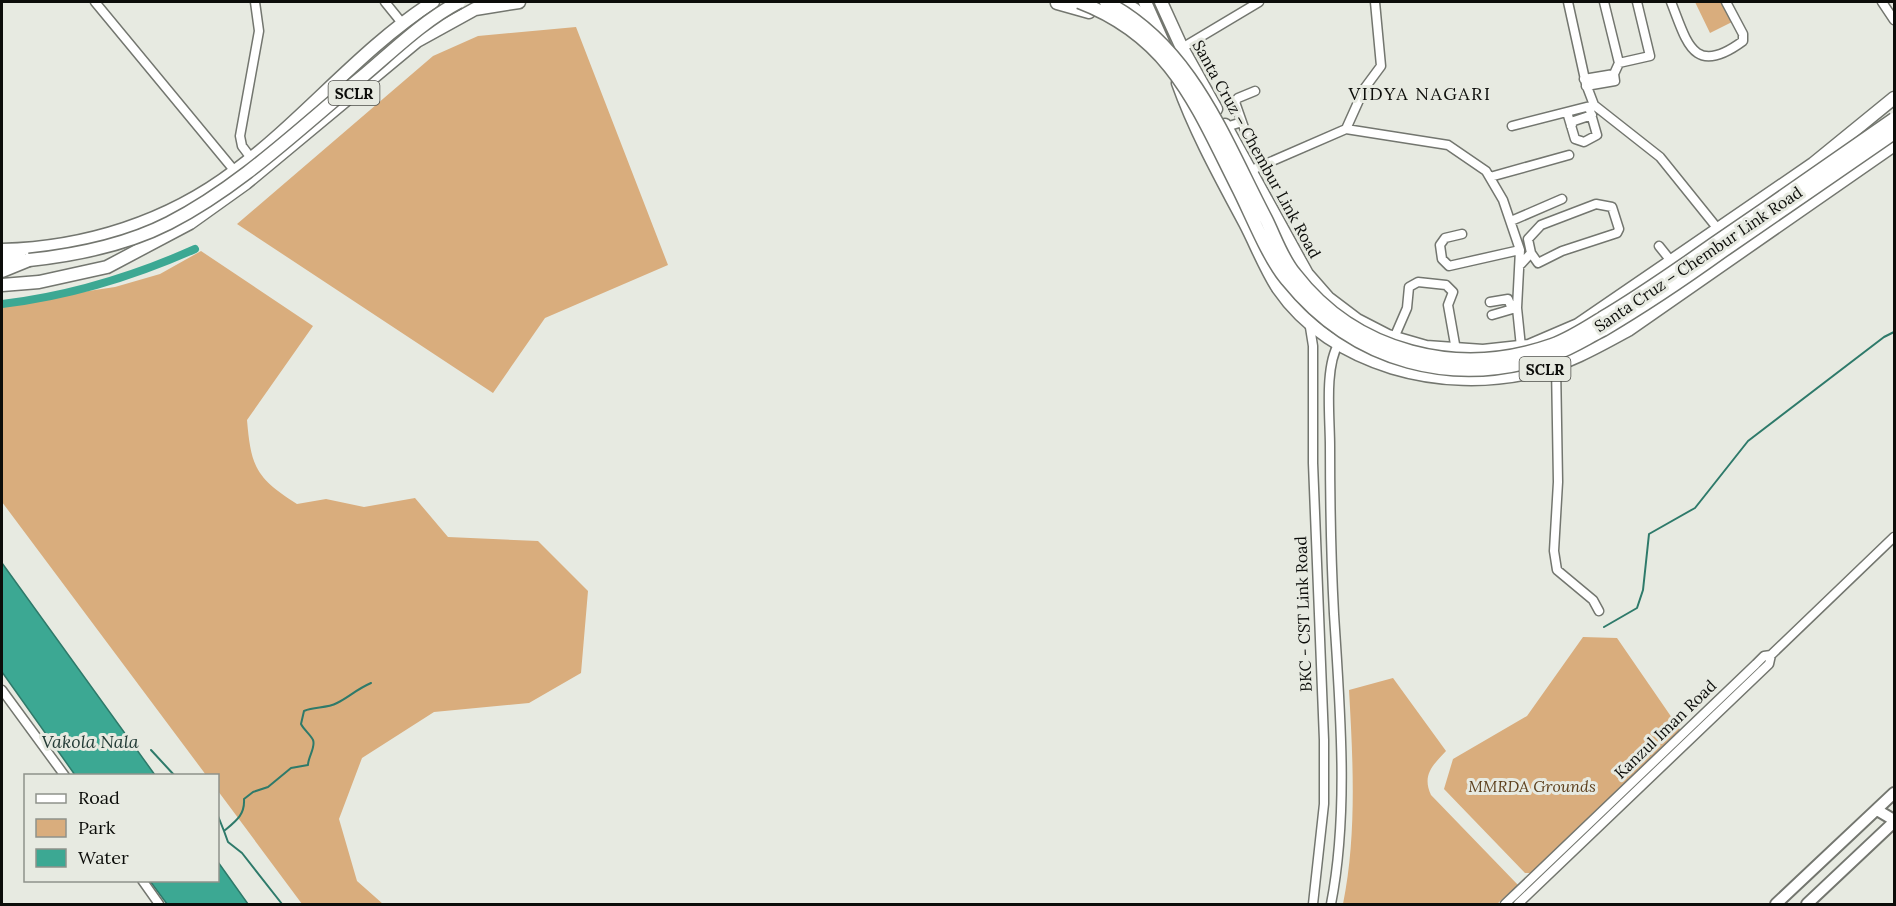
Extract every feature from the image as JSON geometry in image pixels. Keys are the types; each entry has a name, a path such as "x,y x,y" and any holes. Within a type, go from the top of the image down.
{"highway":[{"name":"SCLR","path":"2,250 39,249 82,242 126,229 182,204 235,171 402,23 433,2"},
{"path":"2,271 29,260 125,241 168,224 206,202 270,153 427,22 459,2"},
{"name":"SCLR","path":"2,285 39,282 107,267 190,223 246,183 417,41 475,9 519,2"},
{"path":"1055,2 1107,19 1139,42 1155,57 1181,91"},
{"path":"1079,2 1126,23 1151,44 1174,70 1196,105 1284,278 1306,303 1329,323 1360,343 1397,360 1428,366 1487,370 1517,366 1566,350 1645,306 1894,133"},
{"path":"1106,2 1132,15 1158,37 1182,64 1205,101 1293,272 1314,296 1335,315 1364,335 1400,351 1430,356 1486,360 1515,356 1554,344 1578,332 1638,296 1894,119"},
{"path":"1120,2 1149,20 1164,46"},
{"name":"Santa Cruz – Chembur Link Road","path":"1145,2 1181,91 1223,181 1278,288 1309,321 1339,343 1370,359 1417,374 1482,379 1531,372 1556,365 1608,341 1638,323 1894,142"},
{"name":"Santa Cruz – Chembur Link Road","path":"1161,2 1182,48 1307,274 1328,298 1357,320 1394,338 1426,347 1483,351 1521,347 1578,325 1813,164 1894,98"},
{"path":"1608,341 1608,335 1894,142"},
{"path":"2,260 29,260"},
{"path":"1482,379 1483,351"}],"main road":[{"path":"1776,904 1886,806 1894,794"},
{"path":"1807,904 1894,821 1886,806"}],"street":[{"path":"95,2 246,183"},
{"path":"251,158 242,146 240,136 259,31 255,2"},
{"path":"385,2 402,23"},
{"path":"1182,48 1259,2"},
{"path":"1346,129 1364,88 1381,66 1375,2"},
{"path":"1567,112 1575,139 1579,142 1596,138 1569,2"},
{"path":"1585,82 1614,77 1618,63 1604,2"},
{"path":"1618,63 1650,56 1637,2"},
{"path":"1671,2 1688,45 1700,56 1715,55 1743,41 1743,34 1726,2"},
{"path":"1882,2 1894,20"},
{"path":"1248,139 1235,102 1238,98 1255,91"},
{"path":"1571,126 1574,121 1591,109"},
{"path":"1512,126 1567,112 1591,109 1660,157 1718,229"},
{"path":"1226,127 1242,122"},
{"path":"1223,181 1346,129 1448,146 1485,171 1503,200 1511,221 1520,250 1521,264 1514,308 1521,347"},
{"path":"1490,177 1569,155"},
{"path":"1511,221 1562,199"},
{"path":"1592,205 1613,208 1619,229 1617,233 1562,251 1538,263 1531,253 1527,242 1541,225 1592,205"},
{"path":"1461,234 1445,238 1440,245 1442,259 1449,266 1520,250"},
{"path":"1659,246 1671,261"},
{"path":"1521,264 1531,253"},
{"path":"1394,338 1407,308 1409,287 1418,282 1446,285 1453,292 1448,310 1457,342 1456,350"},
{"path":"1490,302 1508,299 1514,308"},
{"path":"1492,315 1514,308"},
{"name":"BKC - CST Link Road","path":"1309,321 1313,346 1316,573 1324,740 1322,833 1313,904"},
{"name":"BKC - CST Link Road","path":"1331,904 1338,834 1342,740 1330,462 1331,367 1334,351 1339,343"},
{"path":"1556,365 1558,482 1554,551 1557,570 1593,600 1599,611"},
{"path":"1313,463 1330,462"},
{"name":"Kanzul Iman Road","path":"1518,904 1769,664 1771,655 1894,537"},
{"path":"1316,573 1333,571"},
{"name":"Kanzul Iman Road","path":"1505,904 1756,663 1764,656 1771,655"},
{"path":"2,690 64,774"},
{"path":"1322,833 1338,834"},
{"path":"143,882 159,904"}],"green space":[{"path":"1695,2 1722,2 1732,22 1710,33"},
{"path":"576,27 668,265 545,318 493,393 237,224 433,56 478,36"},
{"path":"201,251 313,326 247,420 254,460 258,470 272,487 297,504 326,499 364,507 415,498 448,537 538,541 588,591 581,673 529,703 434,712 362,758 339,819 357,881 383,904 302,904 219,792 219,774 205,774 2,502 2,304 115,287 160,274"},
{"name":"MMRDA Grounds","path":"1583,637 1617,638 1681,731 1531,873 1525,873 1444,789 1453,759 1527,716"},
{"name":"MMRDA Grounds","path":"1393,678 1446,751 1428,776 1428,788 1431,795 1518,885 1497,904 1343,904 1352,824 1353,770 1349,690"}],"water":[{"name":"Vakola Nala","path":"2,563 154,774 74,774 2,672"},
{"path":"219,863 248,904 167,904 151,882 219,882"}],"waterway":[{"path":"2,304 52,296 100,284 195,249"},
{"path":"1604,627 1637,608 1643,590 1649,534 1695,508 1748,441 1884,337 1894,332"},
{"path":"282,904 242,853 228,842 224,831 241,814 244,799 253,792 268,787 291,768 308,765 314,743 301,724 304,711 333,705 371,683"},
{"path":"151,750 173,774"},
{"path":"219,818 224,831"}],"district":[{"name":"VIDYA NAGARI","path":"1420,93"}]}
